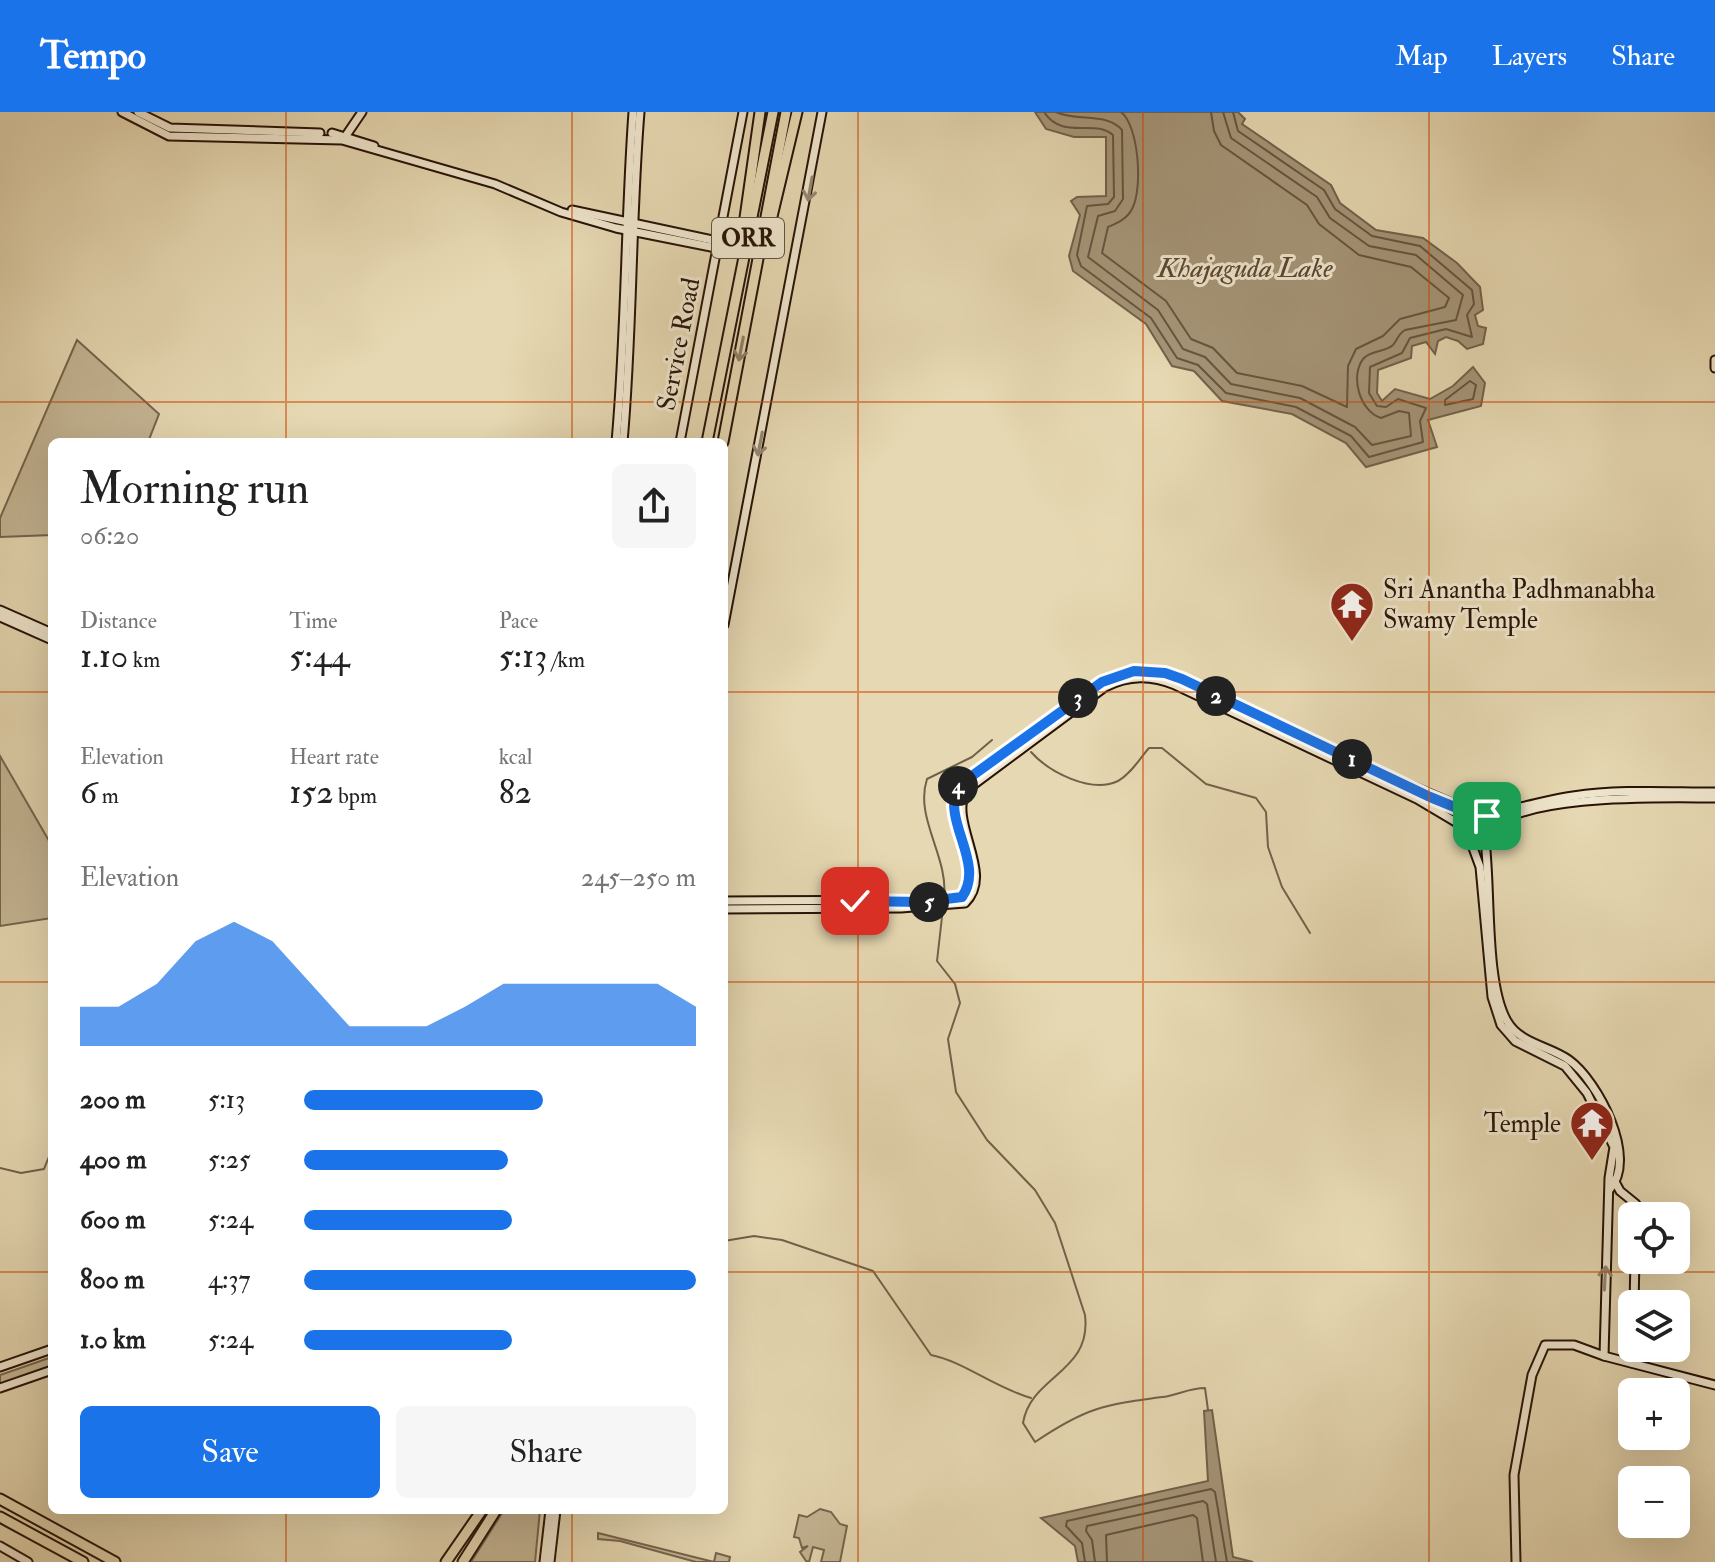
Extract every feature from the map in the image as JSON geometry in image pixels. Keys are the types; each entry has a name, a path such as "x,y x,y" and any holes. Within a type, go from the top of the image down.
{"highway":[{"name":"ORR","path":"736,298 760,112"},
{"name":"ORR","path":"708,438 773,112"},
{"name":"ORR","path":"724,438 786,112"},
{"name":"ORR","path":"751,301 797,112"},
{"path":"0,1499 115,1562"},
{"path":"446,1562 479,1514"},
{"path":"463,1562 493,1514"},
{"path":"0,1517 83,1562"}],"main road":[{"path":"122,112 169,136 344,138"},
{"path":"138,112 170,128 344,138 497,180 563,207 628,227 716,244"},
{"path":"344,138 362,112"},
{"path":"616,438 623,374 633,112"},
{"path":"623,438 629,375 628,227 640,112"},
{"name":"Service Road","path":"681,438 743,112"},
{"path":"728,604 822,112"},
{"path":"1715,360 1715,368"},
{"path":"0,610 48,631"},
{"path":"0,617 48,638"},
{"path":"1011,751 1102,682 1120,674 1149,671 1182,679 1286,732 1466,809 1511,810 1606,792 1715,792"},
{"path":"728,909 944,904 962,897 970,877 952,798 958,786 1105,687 1129,678 1148,677 1194,693 1358,771 1449,816 1459,824 1469,837 1480,867 1494,1010 1501,1025 1515,1041 1565,1066 1587,1093 1614,1147 1613,1180 1634,1202"},
{"path":"1469,837 1485,832 1499,821 1580,802 1640,797 1715,798"},
{"path":"1459,824 1466,809"},
{"path":"1482,811 1488,820 1485,832 1497,987 1506,1020 1525,1038 1568,1059 1578,1068 1612,1122 1617,1136 1621,1160 1610,1189 1604,1356"},
{"path":"728,901 944,904"},
{"path":"1516,1562 1514,1475 1532,1375 1545,1345 1574,1345 1715,1385"},
{"path":"0,1367 48,1350"},
{"path":"0,1388 48,1371"},
{"path":"544,1562 550,1514"},
{"path":"550,1562 556,1514"},
{"path":"0,1546 28,1562"}],"shaded area":[{"path":"77,340 159,414 150,438 48,438 48,535 0,537 0,518"},
{"path":"0,756 48,839 48,919 0,926"},
{"path":"48,1358 48,1368 0,1385 0,1375"},
{"path":"820,1509 831,1512 840,1524 847,1526 840,1562 821,1562 824,1550 813,1547 809,1562 806,1561 800,1552 808,1546 802,1548 799,1538 794,1537 799,1515 807,1517"},
{"path":"501,1514 540,1514 535,1562 471,1562"},
{"path":"598,1533 714,1562 696,1562 620,1541 598,1539"},
{"path":"716,1553 730,1557 729,1562 714,1562"}],"water":[{"name":"Khajaguda Lake","path":"1035,112 1238,112 1245,119 1242,124 1331,185 1340,203 1376,230 1423,238 1457,263 1480,287 1483,310 1475,315 1478,326 1486,328 1483,344 1467,349 1458,341 1446,337 1438,341 1435,354 1426,342 1412,346 1411,358 1378,370 1377,393 1382,401 1395,389 1430,399 1453,386 1473,367 1485,383 1481,406 1428,420 1437,447 1366,467 1346,443 1292,414 1222,401 1194,371 1172,366 1146,324 1073,271 1069,256 1080,215 1071,201 1077,197 1106,196 1106,137 1074,137 1046,129"},
{"path":"1212,1410 1233,1557 1253,1562 1078,1562 1075,1546 1041,1518 1208,1481 1204,1411"}],"waterway":[{"path":"944,898 942,868 925,808 927,779 972,757 992,740"},
{"path":"1031,752 1059,773 1096,785 1118,781 1149,748 1162,748 1206,784 1256,798 1266,812 1268,847 1282,887 1310,933"},
{"path":"943,908 937,961 955,984 960,1003 948,1039 956,1092 987,1140 1035,1190 1055,1223 1085,1315 1085,1334 1079,1350 1071,1362 1037,1394 1028,1407 1023,1423 1035,1442 1068,1421 1096,1409 1199,1388 1205,1388 1208,1410"},
{"path":"0,1168 21,1173 44,1169 48,1159"},
{"path":"728,1240 754,1236 782,1240 873,1271 931,1355 956,1363 1031,1398"}],"place":[{"name":"Sri Anantha Padhmanabha Swamy Temple","path":"1352,643"},
{"name":"Temple","path":"1592,1162"}],"route":[{"path":"855,901 922,902 958,900 962,897 970,877 952,801 958,786 1089,690 1120,674 1134,671 1165,673 1182,679 1286,732 1331,749 1385,777 1457,808 1476,808 1487,816"}]}
